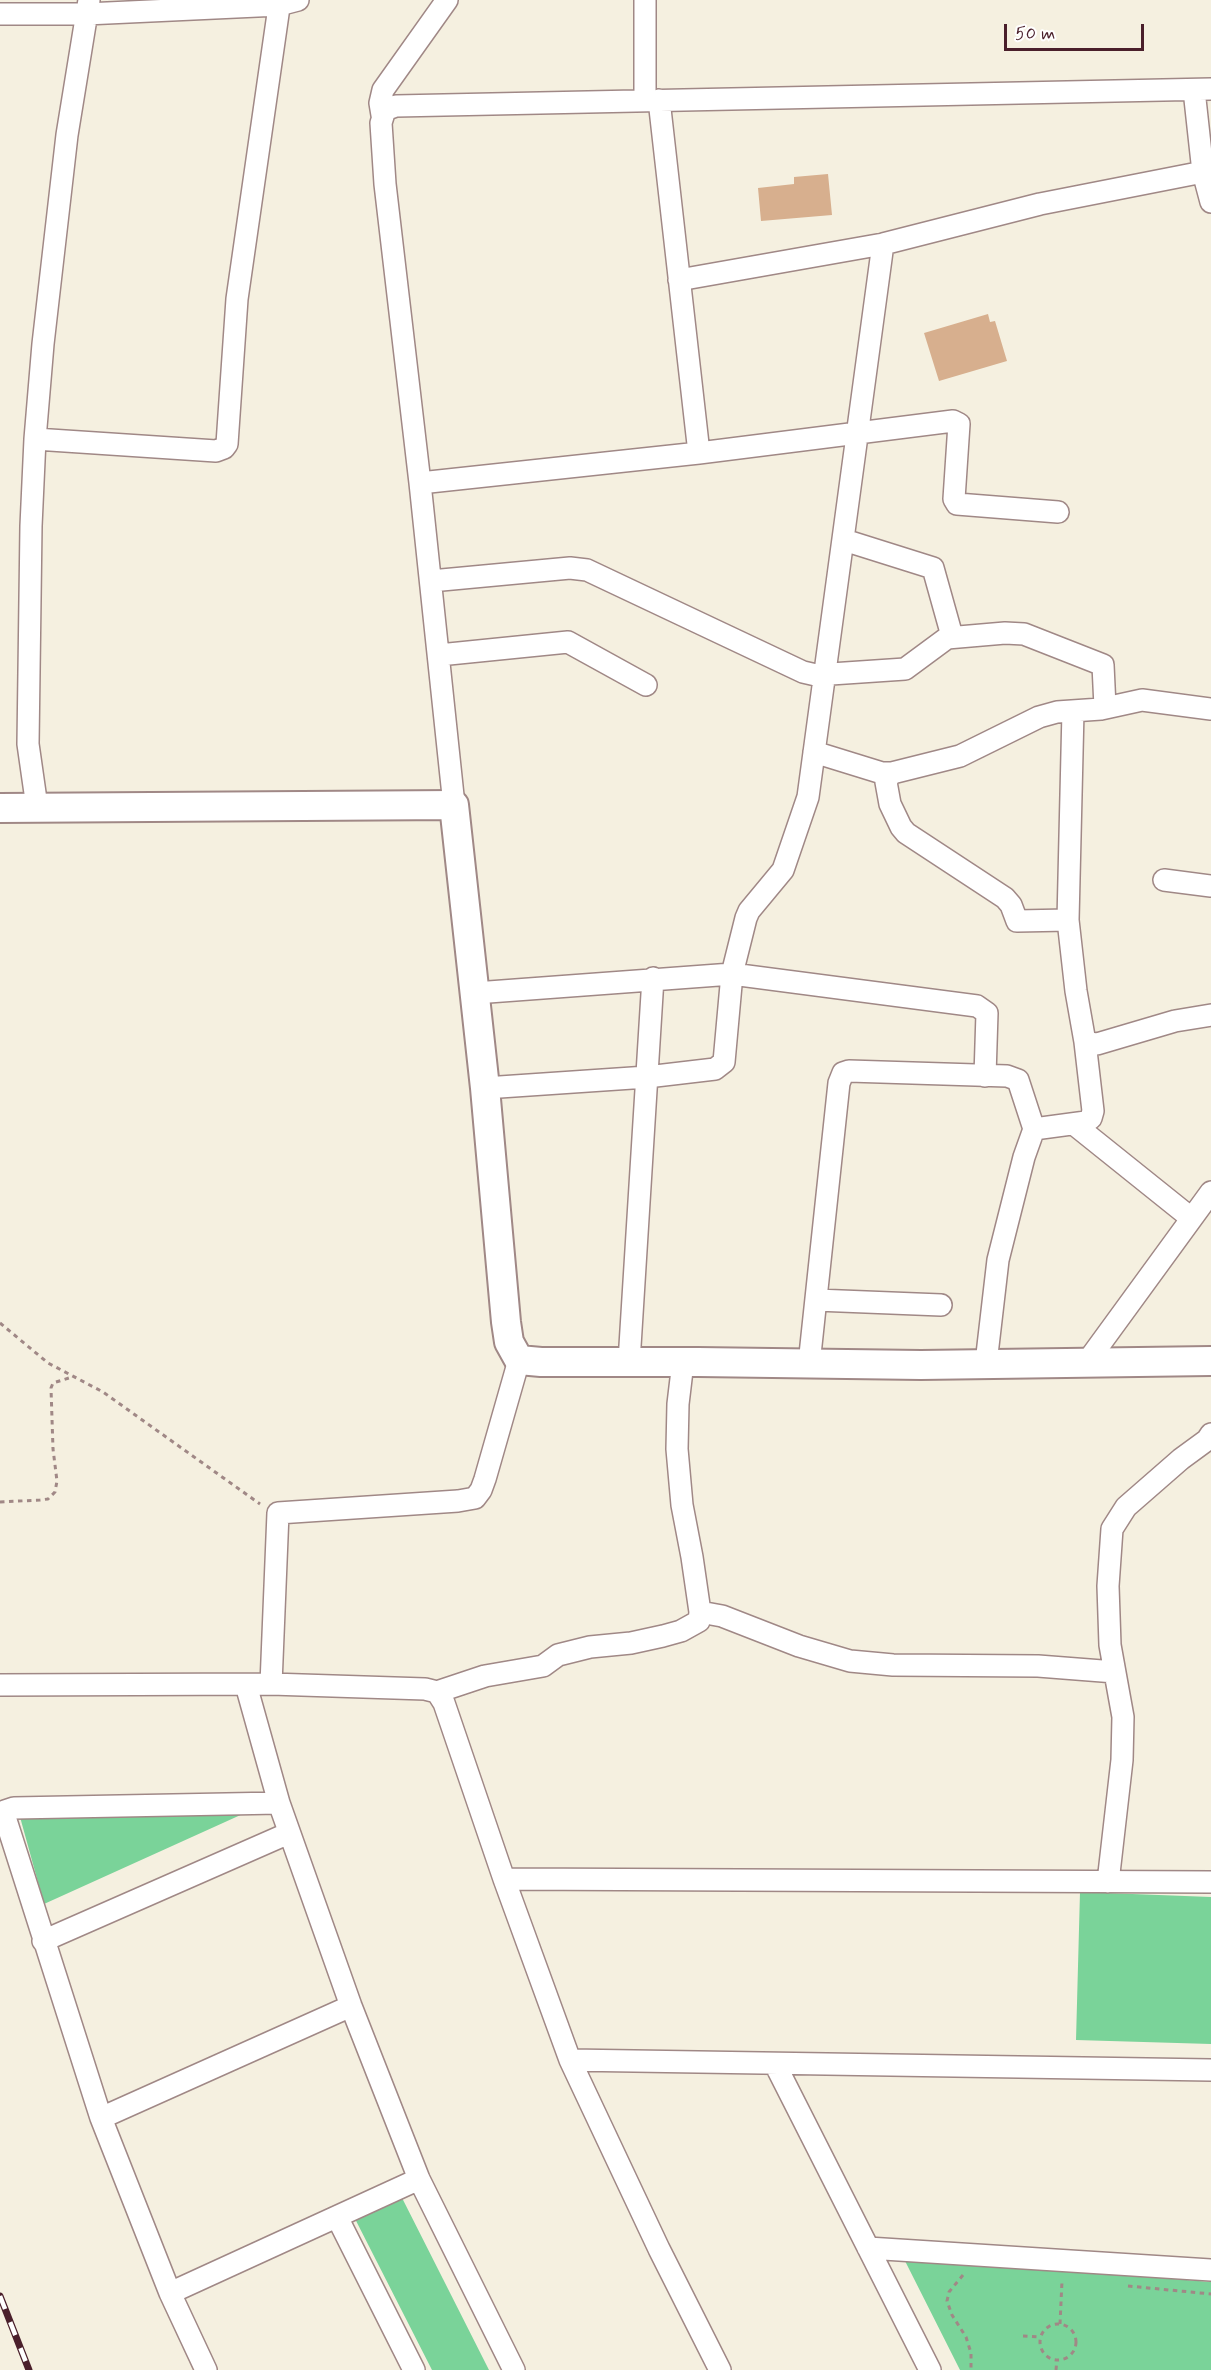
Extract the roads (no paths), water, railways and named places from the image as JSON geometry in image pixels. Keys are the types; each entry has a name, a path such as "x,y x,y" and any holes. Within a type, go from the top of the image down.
{"street":[{"path":"271,1684 278,1513 474,1498 481,1490 485,1479 519,1360 507,1334 485,1088 431,581 385,184 381,123 380,103 383,90 447,0"},
{"path":"645,0 652,101 679,280 699,453"},
{"path":"0,14 88,7 286,2 237,299 227,444 216,451 35,439"},
{"path":"37,807 28,744 31,526 35,439 43,344 63,170 88,7"},
{"path":"382,115 388,108 396,106 1203,90 1203,172 1211,202"},
{"path":"679,280 883,244 1040,204 1203,172"},
{"path":"485,1088 647,1077 715,1069 724,1062 732,974 749,911 785,864 808,797 883,244"},
{"path":"420,483 699,453 957,421 959,430 954,499 957,504 1058,512"},
{"path":"844,540 933,568 952,636"},
{"path":"431,581 570,568 587,570 803,672 826,675 906,669 941,641 952,636 1024,634 1104,667 1105,707"},
{"path":"439,655 568,642 646,685"},
{"path":"814,753 891,773 960,756 1039,717 1142,700 1211,709"},
{"path":"1034,1129 1075,1125 1089,1120 1093,1114 1068,920 1073,711"},
{"path":"891,773 886,782 890,804 906,833 1005,898 1011,905 1017,921 1068,920"},
{"path":"0,808 454,805"},
{"path":"1164,880 1211,886"},
{"path":"475,993 653,978 732,974 981,1007 987,1013 985,1076"},
{"path":"629,1362 653,978"},
{"path":"1085,1042 1097,1044 1175,1021 1211,1015"},
{"path":"809,1364 841,1076 849,1071 1017,1079 1034,1129 1024,1157 998,1260 986,1363"},
{"path":"1075,1125 1191,1218"},
{"path":"1087,1362 1211,1192"},
{"path":"816,1300 941,1305"},
{"path":"519,1360 921,1365 1211,1361"},
{"path":"0,1685 271,1684 425,1689 437,1692 485,1676 543,1666 558,1656 590,1647 631,1643 681,1631 696,1623 700,1618 682,1505 678,1456 678,1404 683,1362"},
{"path":"1108,1882 1122,1760 1123,1717 1110,1645 1108,1586 1112,1529 1126,1507 1181,1459 1207,1440 1211,1434"},
{"path":"700,1612 722,1616 800,1646 850,1661 893,1665 1038,1666 1115,1672"},
{"path":"246,1685 279,1803 351,2006 419,2179 514,2370"},
{"path":"437,1692 444,1703 504,1880 570,2060 658,2249 720,2370"},
{"path":"206,2370 170,2293 101,2118 4,1818 5,1811 9,1809 279,1803"},
{"path":"43,1941 289,1833"},
{"path":"504,1880 1211,1882"},
{"path":"101,2118 351,2006"},
{"path":"570,2060 1211,2070"},
{"path":"775,2064 930,2370"},
{"path":"170,2293 419,2179"},
{"path":"337,2217 414,2370"},
{"path":"868,2248 1211,2270"}],"railway":[{"path":"0,2296 29,2370"}]}
